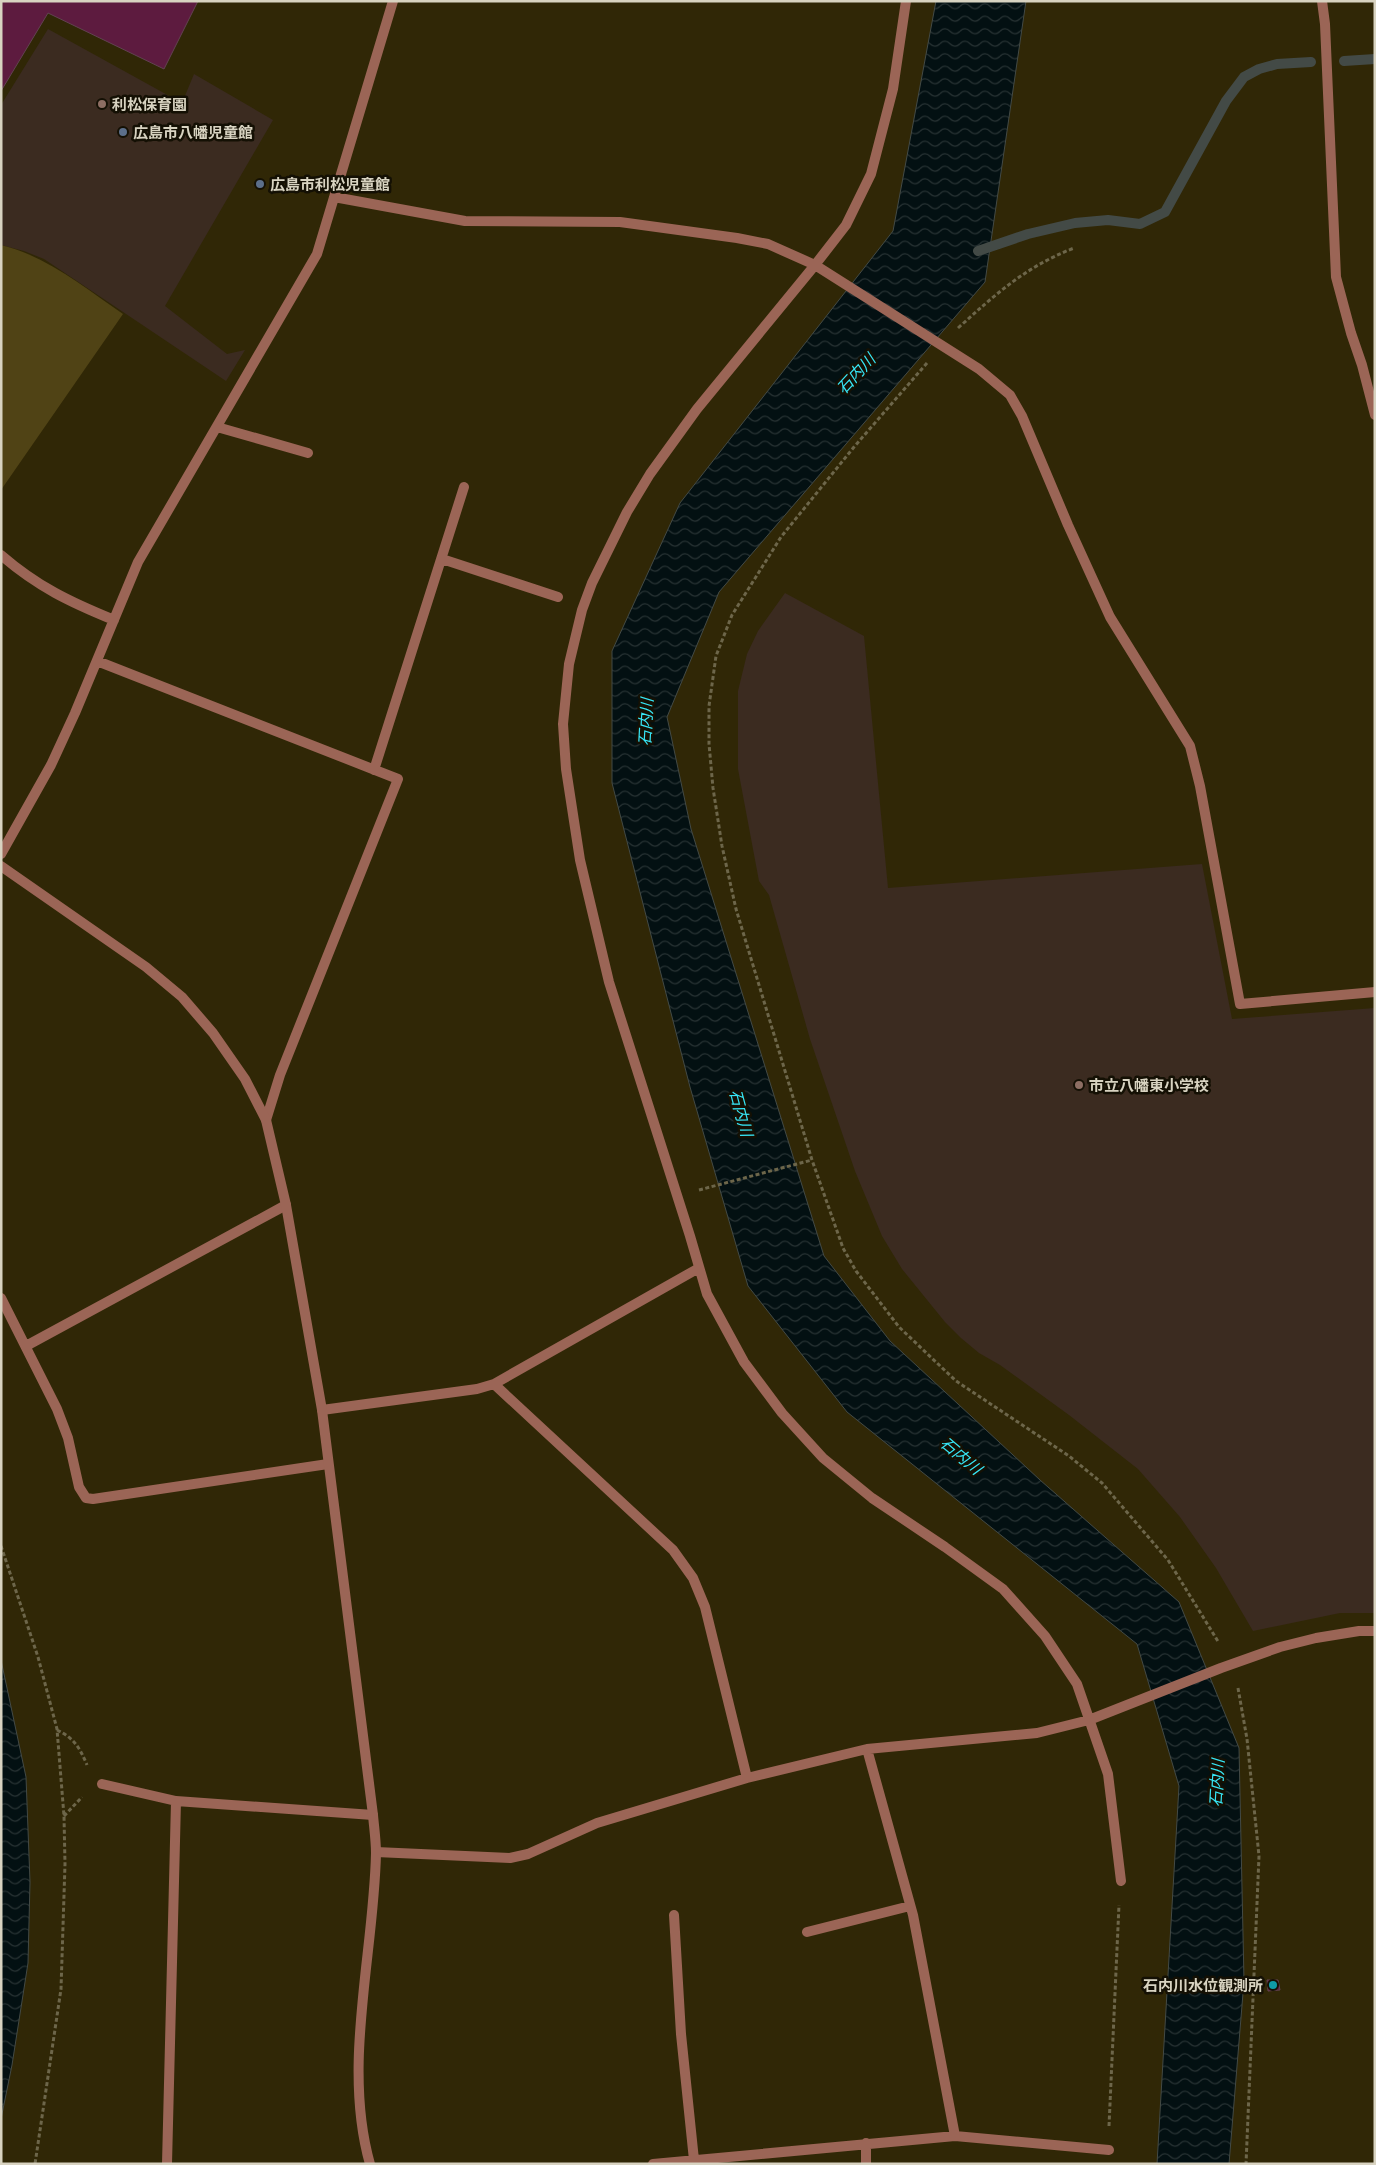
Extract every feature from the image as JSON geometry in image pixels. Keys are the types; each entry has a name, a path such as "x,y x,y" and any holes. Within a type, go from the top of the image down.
{"street":[{"path":"1,854 51,765 138,562 317,254 393,1"},
{"path":"906,1 893,89 870,174 846,224 815,266 697,409 650,474 627,512 592,583 582,610 569,664 563,724 566,769 580,860 609,982 707,1294 744,1362 782,1413 823,1458 872,1498 1003,1589 1045,1636 1077,1684 1108,1774 1120,1881"},
{"path":"1322,1 1325,24 1336,278 1350,333 1362,366 1375,415"},
{"path":"334,197 464,221 620,222 768,244 815,266 979,369 1010,396 1022,416 1068,525 1110,617 1190,746 1200,786 1240,1004 1375,992"},
{"path":"217,427 308,453"},
{"path":"374,770 464,487"},
{"path":"1,555 23,574 68,602 114,620"},
{"path":"442,558 558,596"},
{"path":"97,661 398,780 280,1075 266,1120"},
{"path":"1,866 146,967 182,997 213,1033 245,1079 266,1120 286,1205 322,1410 373,1815 376,1852 359,2056 362,2136 370,2164"},
{"path":"26,1346 286,1205"},
{"path":"322,1410 478,1389 494,1384 699,1268"},
{"path":"1,1298 57,1409 68,1438 79,1488 86,1498 93,1499 328,1464"},
{"path":"494,1384 673,1550 693,1578 705,1607 747,1778"},
{"path":"376,1852 510,1858 528,1854 597,1823 747,1778 867,1749 1037,1733 1089,1720 1280,1647 1316,1638 1375,1631"},
{"path":"867,1749 910,1906 955,2136"},
{"path":"102,1784 176,1801 373,1815"},
{"path":"167,2164 176,1801"},
{"path":"806,1932 910,1906"},
{"path":"674,1915 682,2034 694,2160"},
{"path":"652,2164 955,2136 1109,2150"},
{"path":"866,2144 866,2164"}],"path":[{"path":"1074,248 1048,258 1002,289 951,335 939,343 781,537 732,616 716,656 709,706 709,744 713,788 722,846 741,926 812,1160 843,1248 856,1271 898,1327 972,1392 1039,1435 1102,1483 1168,1560 1232,1664 1241,1700 1247,1739 1259,1856 1246,2164"},
{"path":"697,1191 812,1160"},
{"path":"1,1546 38,1657 57,1729 64,1816 65,1864 61,1989 36,2164"},
{"path":"1109,2150 1120,1881"}],"shaded area":[{"path":"48,29 182,103 194,74 273,120 165,306 227,354 245,350 226,381 44,259 1,245 1,105"},
{"path":"1,245 18,250 50,265 123,314 1,490"},
{"path":"785,593 864,636 888,888 1202,864 1232,1019 1375,1008 1375,1613 1340,1613 1253,1631 1216,1568 1180,1517 1138,1469 1069,1415 1000,1365 979,1353 961,1338 945,1322 902,1269 882,1236 855,1171 810,1039 769,895 759,881 738,769 738,691 747,654 758,631"}],"water":[{"name":"石内川","path":"936,1 1026,1 985,282 719,592 667,717 691,829 824,1256 890,1341 1040,1480 1179,1602 1239,1748 1244,1981 1229,2164 1157,2164 1179,1786 1137,1644 847,1412 748,1286 690,1087 612,783 612,651 680,503 893,231"},
{"path":"1,1660 26,1777 30,1882 28,1963 12,2065 1,2119"}],"building":[{"path":"1,1 198,1 164,69 48,13 1,91"},
{"name":"石内川水位観測所","path":"1267,1980 1278,1980 1280,1990 1268,1991"}],"waterway":[{"path":"1344,61 1375,59"},
{"path":"978,251 1028,234 1075,223 1108,220 1140,224 1165,212 1226,101 1244,77 1259,69 1277,64 1311,62"}],"place":[{"name":"利松保育園","path":"102,104"},
{"name":"広島市八幡児童館","path":"123,132"},
{"name":"広島市利松児童館","path":"260,184"},
{"name":"市立八幡東小学校","path":"1079,1085"},
{"name":"石内川水位観測所","path":"1273,1985"}]}
